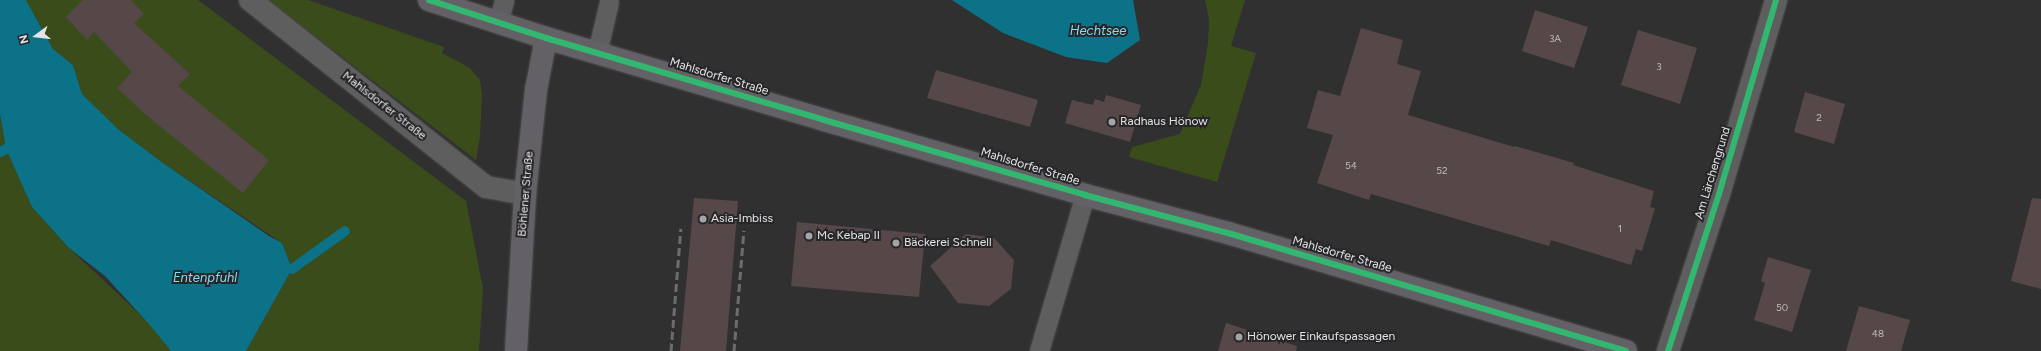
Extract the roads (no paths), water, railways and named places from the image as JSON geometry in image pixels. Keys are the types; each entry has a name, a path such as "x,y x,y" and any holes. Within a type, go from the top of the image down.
{"main road":[{"name":"Mahlsdorfer Straße","path":"429,0 597,53 1085,195 1228,233 1626,351"},
{"name":"Böhlener Straße","path":"516,351 525,194 536,90 546,38"}],"street":[{"name":"Mahlsdorfer Straße","path":"250,0 486,187 525,194"},
{"name":"Am Lärchengrund","path":"1668,351 1719,194 1776,0"}],"lane":[{"path":"498,23 504,0"},
{"path":"597,53 609,2"},
{"path":"1039,351 1085,195"}],"water":[{"name":"Entenpfuhl","path":"0,0 26,0 53,49 73,65 82,94 118,129 163,163 269,236 282,243 292,269 246,351 171,351 149,324 105,276 69,248 32,207 6,149 0,114"},
{"name":"Hechtsee","path":"952,0 1133,0 1140,40 1107,63 1066,57 1003,33"}],"waterway":[{"path":"0,152 6,149"},
{"path":"292,269 345,231"}],"railway":[{"path":"671,351 681,228"},
{"path":"734,351 744,230"}],"place":[{"name":"Radhaus Hönow","path":"1112,122"},
{"name":"Asia-Imbiss","path":"703,219"},
{"name":"Mc Kebap II","path":"809,236"},
{"name":"Bäckerei Schnell","path":"896,243"},
{"name":"Hönower Einkaufspassagen","path":"1239,337"}]}
